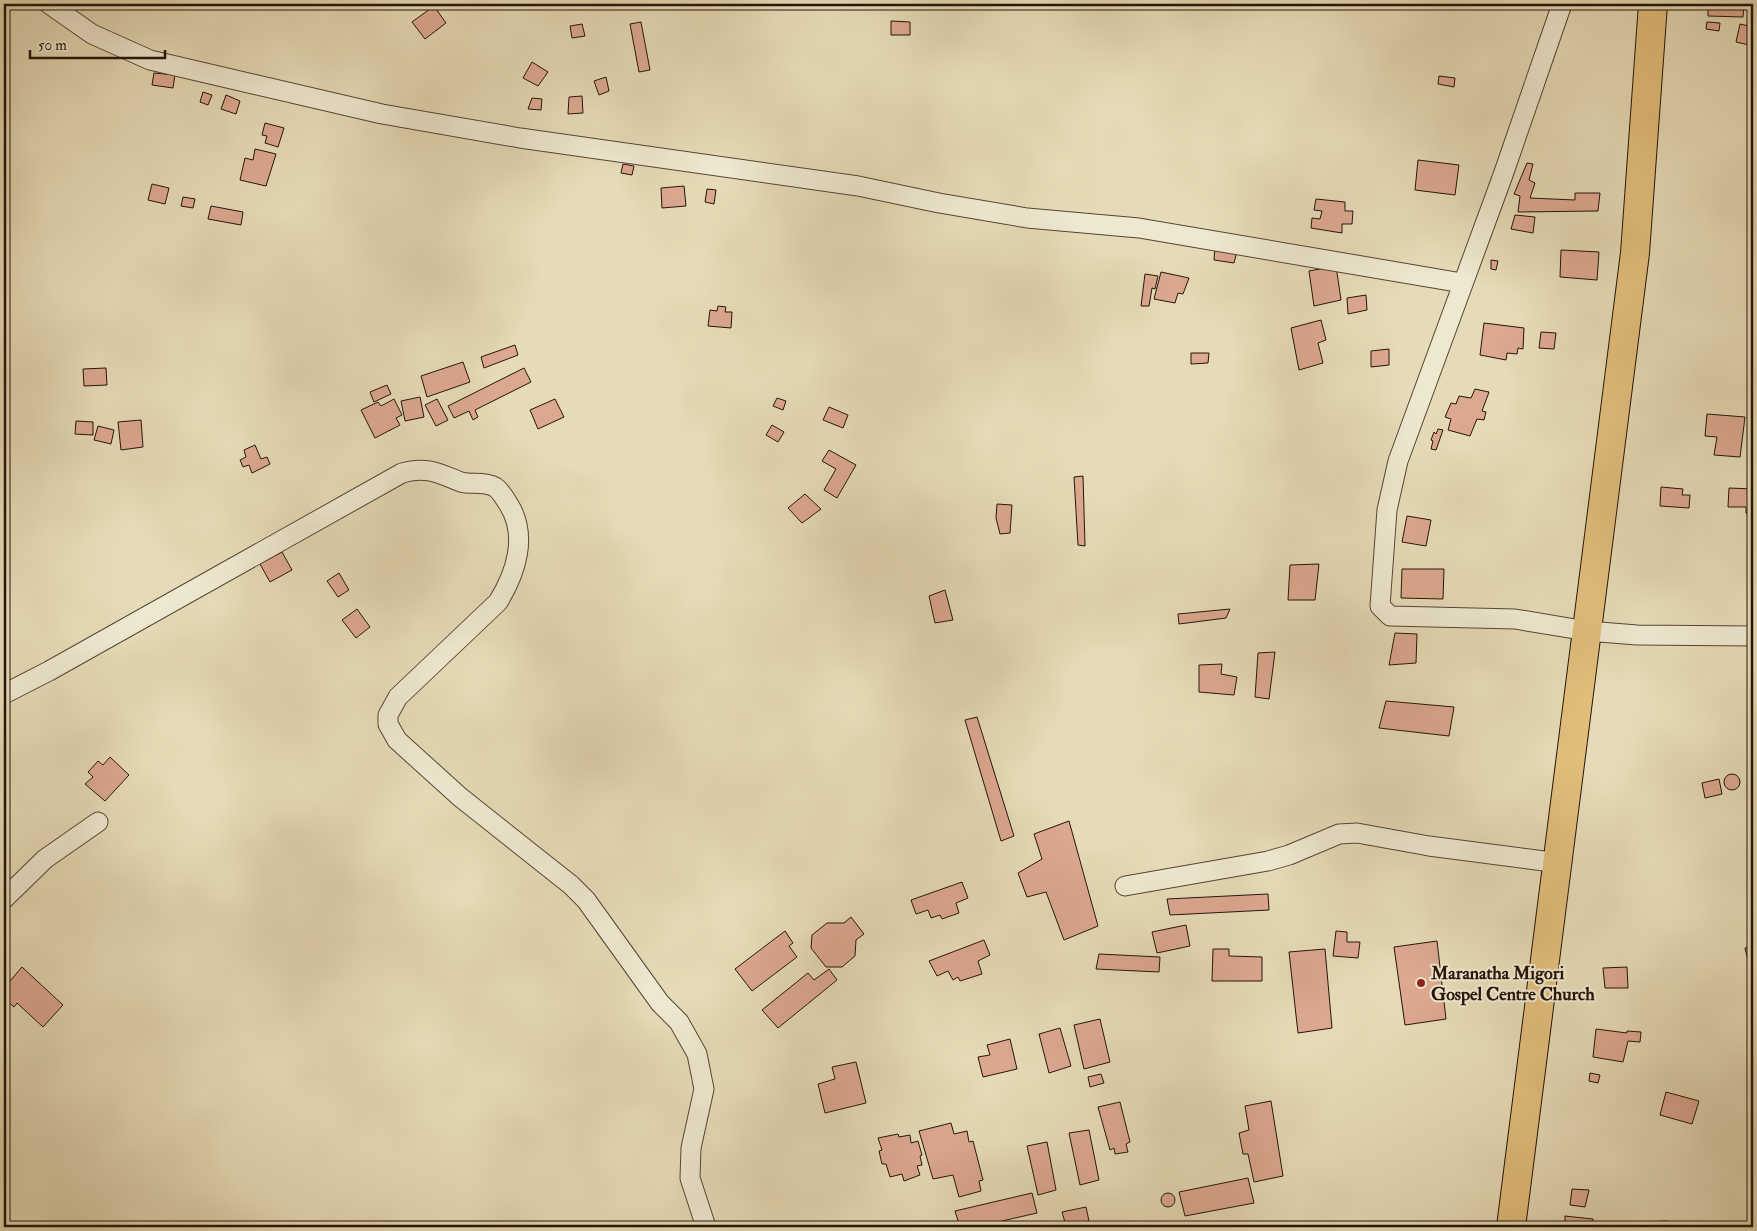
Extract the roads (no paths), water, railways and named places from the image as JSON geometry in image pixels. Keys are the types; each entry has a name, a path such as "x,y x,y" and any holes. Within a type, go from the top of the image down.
{"highway":[{"path":"1511,1227 1559,863 1635,253 1653,4"}],"street":[{"path":"48,4 92,34 150,60 382,114 520,138 858,186 939,203 1027,218 1149,230 1462,284"},
{"path":"1562,4 1503,175 1462,284 1392,483 1383,546 1380,606 1390,616 1514,619 1587,631 1637,635 1753,636"},
{"path":"4,694 49,671 402,473 416,469 428,469 465,483 482,483 495,487 504,496 513,511 519,532 510,584 498,602 398,697 388,715 388,724 396,740 460,797 571,885 586,900 660,1003 686,1032 697,1054 704,1089 690,1148 690,1170 694,1194 706,1227"},
{"path":"4,899 46,859 98,822"},
{"path":"1125,886 1268,861 1289,855 1339,834 1357,833 1429,846 1559,863"}],"place":[{"name":"Maranatha Migori Gospel Centre Church","path":"1421,983"}]}
